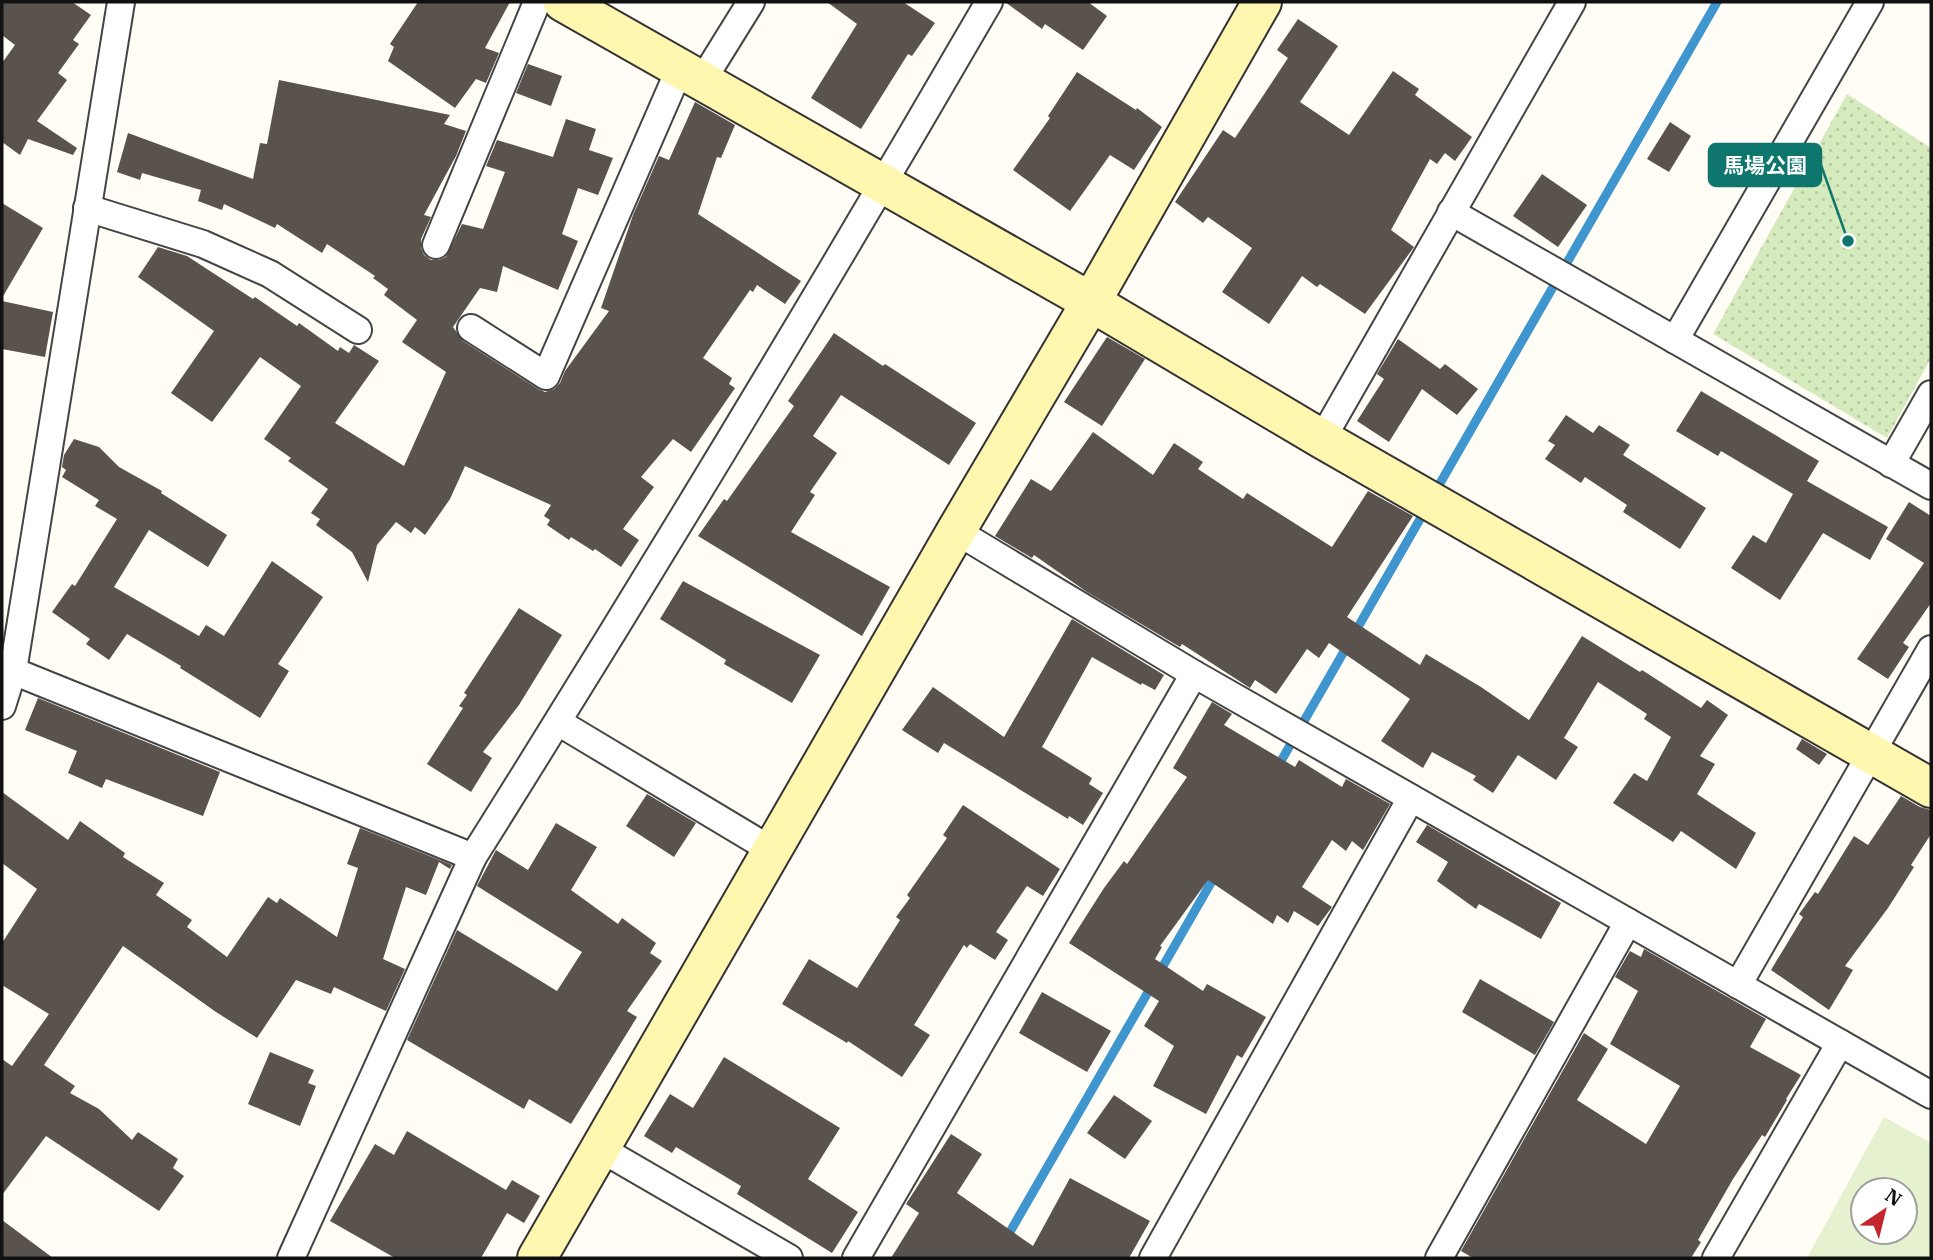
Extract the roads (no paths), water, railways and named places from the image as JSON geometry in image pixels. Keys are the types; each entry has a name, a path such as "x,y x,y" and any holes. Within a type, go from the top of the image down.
{"street":[{"path":"2,706 13,671 121,2"},
{"path":"436,245 537,2"},
{"path":"564,2 1091,302 1322,439 1931,788"},
{"path":"471,328 546,376 691,75 751,2"},
{"path":"291,1258 473,857 558,722 883,184 989,2"},
{"path":"537,1258 1262,2"},
{"path":"1322,439 1572,2"},
{"path":"1675,340 1870,2"},
{"path":"87,208 203,244 270,274 358,330"},
{"path":"1451,212 1931,486"},
{"path":"1891,464 1931,394"},
{"path":"956,531 1194,674 1931,1095"},
{"path":"1738,985 1931,649"},
{"path":"13,671 473,857"},
{"path":"856,1258 1194,674"},
{"path":"558,722 773,851"},
{"path":"1153,1258 1411,798"},
{"path":"1439,1258 1628,922"},
{"path":"1716,1258 1840,1043"},
{"path":"601,1149 789,1258"}],"waterway":[{"path":"1435,492 1717,2"},
{"path":"1277,768 1427,507"},
{"path":"995,1258 1216,874"}],"place":[{"name":"馬場公園","path":"1848,241"}]}
